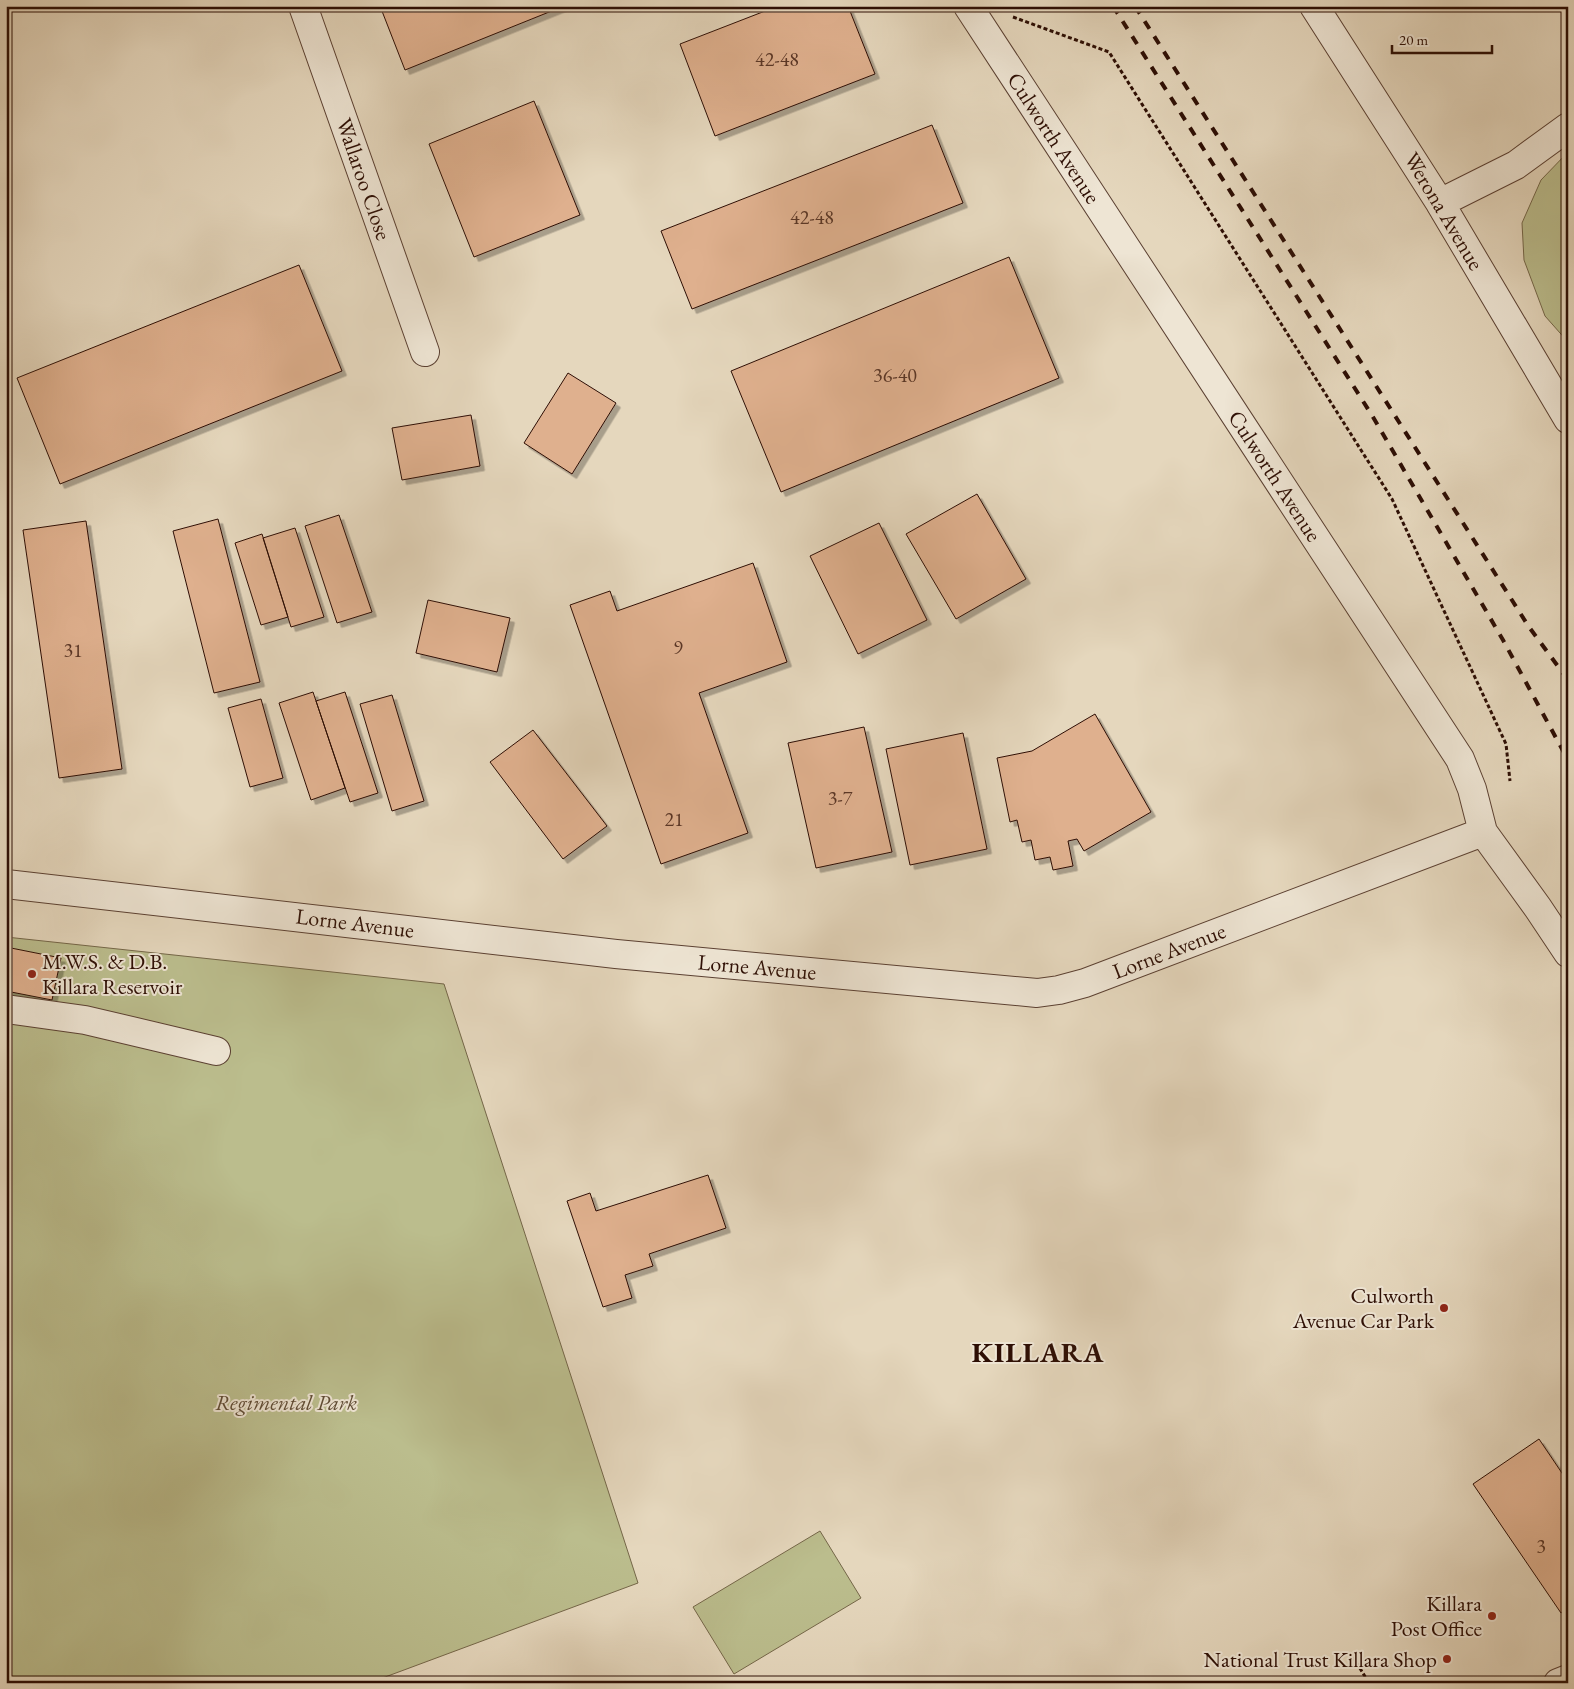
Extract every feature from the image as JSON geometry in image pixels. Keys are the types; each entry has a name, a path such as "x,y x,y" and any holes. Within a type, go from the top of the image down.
{"street":[{"name":"Wallaroo Close","path":"303,6 424,352"},
{"name":"Culworth Avenue","path":"968,6 1460,759 1472,789 1483,832 1568,953"},
{"name":"Werona Avenue","path":"1314,6 1440,202 1568,419"},
{"path":"1440,202 1516,165 1568,127"},
{"name":"Lorne Avenue","path":"6,884 616,954 1038,993 1085,983 1483,832"},
{"path":"6,1009 85,1020 216,1050"},
{"path":"1558,1683 1568,1679"}],"path":[{"path":"1009,16 1109,52 1392,499 1506,744 1510,781"},
{"path":"1353,1657 1369,1683"}],"green space":[{"path":"1568,152 1568,342 1545,316 1524,260 1522,223 1541,180"},
{"name":"Regimental Park","path":"6,937 444,984 638,1583 369,1683 6,1683"},
{"path":"820,1531 861,1598 734,1674 693,1607"}],"building":[{"path":"380,6 564,6 405,70"},
{"path":"778,6 848,6 875,74 715,136 680,44"},
{"path":"534,101 580,215 474,257 429,144"},
{"path":"932,125 963,203 692,309 661,231"},
{"path":"1009,257 1059,378 781,492 731,371"},
{"path":"299,265 342,371 60,484 17,378"},
{"path":"568,373 616,403 572,474 524,443"},
{"path":"471,415 480,466 402,480 392,428"},
{"path":"977,494 1026,579 956,619 906,534"},
{"path":"339,515 372,612 337,623 305,526"},
{"path":"218,519 260,682 214,693 173,531"},
{"path":"86,521 122,769 59,778 23,530"},
{"path":"879,523 927,620 858,654 810,556"},
{"path":"295,528 324,617 291,627 263,538"},
{"path":"262,534 288,617 261,625 235,543"},
{"path":"753,563 787,662 699,693 748,833 661,864 570,605 610,591 617,611"},
{"path":"428,600 510,618 497,672 416,653"},
{"path":"313,692 345,788 311,800 279,703"},
{"path":"345,692 378,793 350,802 316,701"},
{"path":"392,695 424,801 392,811 360,704"},
{"path":"261,699 283,778 250,787 228,708"},
{"path":"1095,714 1151,812 1084,851 1077,839 1068,841 1073,866 1053,870 1050,857 1035,860 1031,840 1022,842 1017,820 1010,822 997,758 1032,751"},
{"path":"864,727 892,852 816,868 788,743"},
{"path":"533,730 607,826 563,859 490,762"},
{"path":"963,733 987,849 910,865 886,749"},
{"name":"M.W.S. & D.B. Killara Reservoir","path":"6,947 61,958 52,1000 6,991"},
{"path":"708,1175 726,1228 649,1254 653,1266 625,1275 632,1298 603,1307 567,1201 590,1193 596,1211"},
{"path":"1539,1439 1568,1482 1568,1608 1561,1613 1473,1484"}],"railway":[{"path":"1113,6 1373,417 1503,640 1568,760"},
{"path":"1135,6 1529,627 1568,680"}],"place":[{"name":"M.W.S. & D.B. Killara Reservoir","path":"32,974"},
{"name":"Culworth Avenue Car Park","path":"1444,1308"},
{"name":"Killara Post Office","path":"1492,1616"},
{"name":"National Trust Killara Shop","path":"1447,1659"}],"district":[{"name":"KILLARA","path":"1038,1352"}]}
